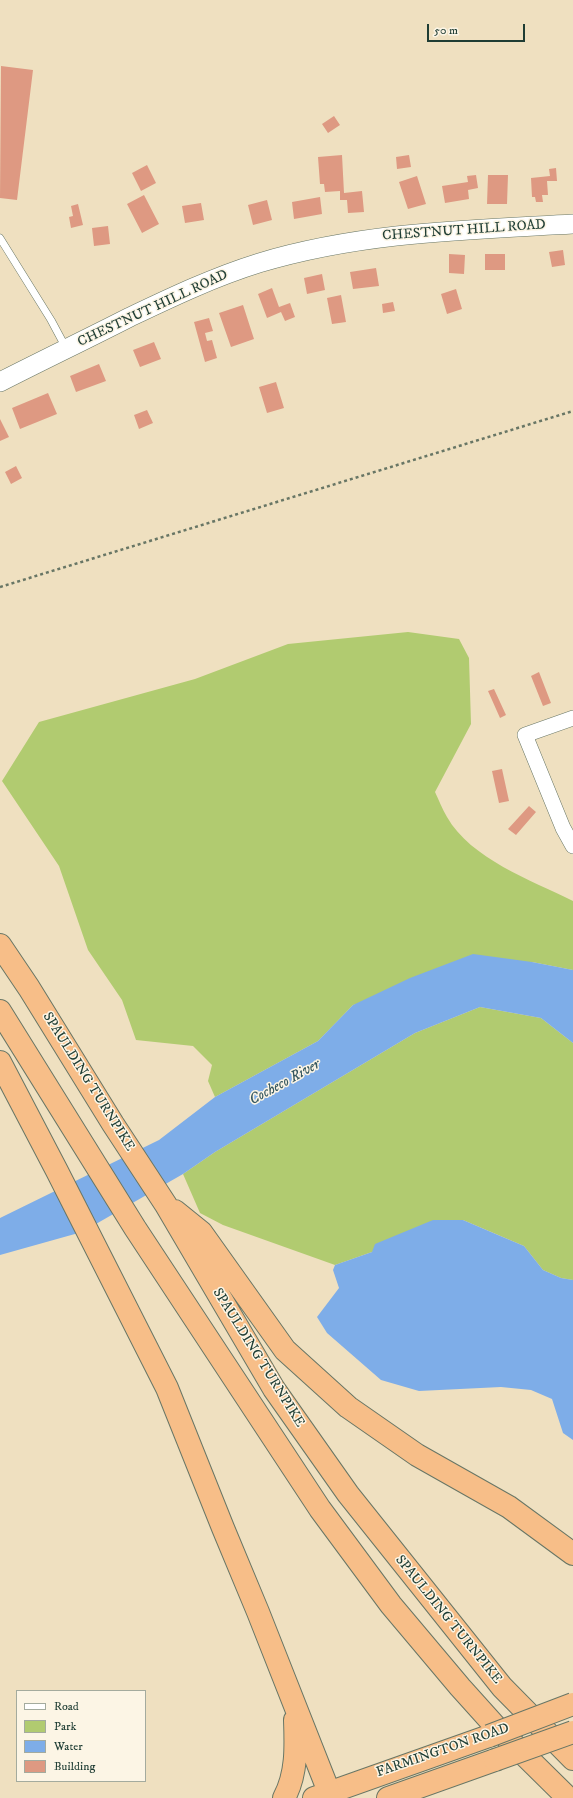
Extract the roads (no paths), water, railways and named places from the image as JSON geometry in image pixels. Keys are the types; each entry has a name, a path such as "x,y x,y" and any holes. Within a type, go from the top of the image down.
{"highway":[{"name":"SPAULDING TURNPIKE","path":"0,945 29,988 113,1124 166,1204 274,1389 348,1494 502,1687 573,1759"},
{"name":"SPAULDING TURNPIKE","path":"0,1011 83,1142 135,1228 320,1509 391,1605 491,1721 568,1798"},
{"path":"0,1062 167,1388 295,1705 325,1796"},
{"path":"166,1204 201,1232 285,1350 342,1402 368,1422 417,1455 523,1517 573,1542"},
{"path":"523,1517 573,1554"},
{"name":"FARMINGTON ROAD","path":"325,1796 573,1704"},
{"path":"284,1798 292,1778 296,1752 295,1705"},
{"name":"FARMINGTON ROAD","path":"388,1798 573,1732"}],"street":[{"name":"CHESTNUT HILL ROAD","path":"0,382 68,353 184,292 220,277 286,256 326,246 396,235 439,231 573,224"},
{"path":"573,718 525,735 563,828 573,846"}],"lane":[{"path":"0,238 51,320 68,353"}],"water":[{"name":"Cocheco River","path":"473,954 532,962 573,970 573,1043 541,1018 480,1007 415,1033 215,1152 183,1174 82,1232 0,1255 0,1218 159,1140 215,1097 318,1041 353,1005 410,978"},
{"path":"433,1220 463,1220 524,1246 543,1270 561,1278 573,1280 573,1440 563,1433 552,1399 531,1390 501,1387 419,1391 381,1380 327,1333 317,1317 339,1288 333,1270 335,1265 372,1252 375,1244"}]}
